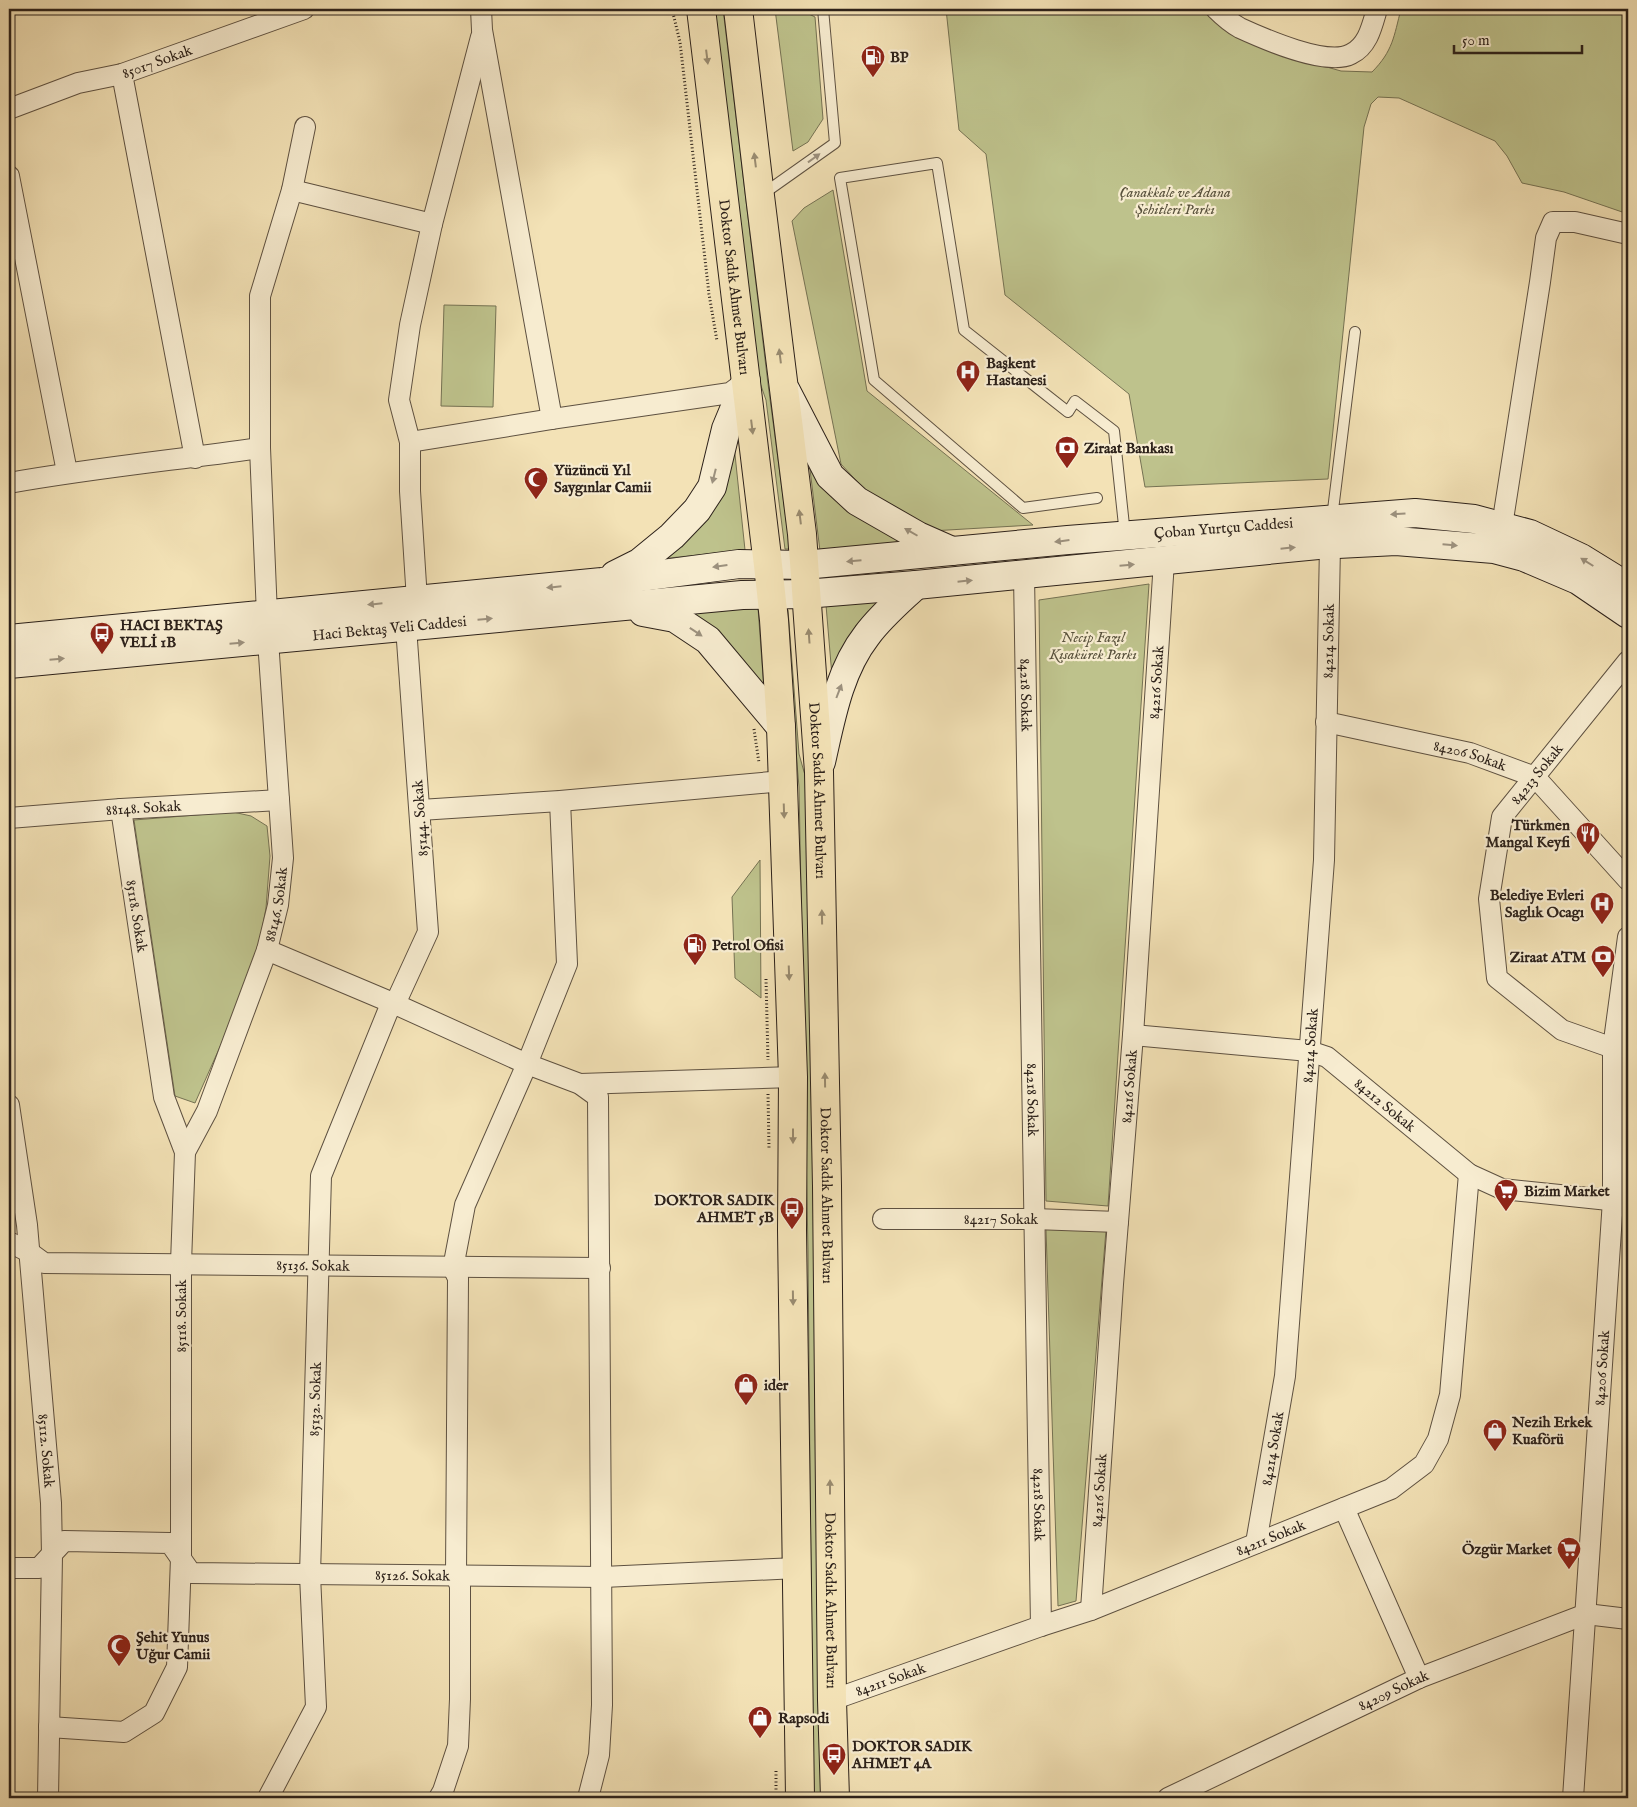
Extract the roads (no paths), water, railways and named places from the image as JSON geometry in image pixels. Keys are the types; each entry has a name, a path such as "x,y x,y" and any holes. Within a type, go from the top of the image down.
{"main road":[{"name":"Doktor Sadık Ahmet Bulvarı","path":"701,9 771,595"},
{"path":"738,9 802,534 804,565"},
{"path":"602,582 639,563 672,536 697,510 712,487 726,429 746,380"},
{"path":"784,387 830,476 857,501 918,536 955,552"},
{"name":"Çoban Yurtçu Caddesi","path":"771,595 916,586 1164,561 1331,532 1415,513 1474,519 1530,534 1580,558 1628,588"},
{"name":"Çoban Yurtçu Caddesi","path":"768,565 804,565 1125,536 1331,532 1396,541 1494,549 1524,557 1578,580 1628,614"},
{"name":"Haci Bektaş Veli Caddesi","path":"9,664 267,627 417,600 602,582 739,564 768,565"},
{"name":"Doktor Sadık Ahmet Bulvarı","path":"804,565 819,772 827,1176 834,1798"},
{"path":"819,772 837,694 851,663 866,636 886,613 916,586"},
{"name":"Haci Bektaş Veli Caddesi","path":"9,639 267,627 406,626 742,595 771,595"},
{"path":"771,595 780,727 771,776 780,1077 792,1230 800,1798"},
{"path":"617,607 675,618 708,640 780,727"}],"street":[{"name":"85017 Sokak","path":"9,109 78,83 122,74 304,9"},
{"path":"481,9 482,30 552,418"},
{"path":"1216,9 1240,27 1298,51 1331,58 1343,57 1360,48 1366,41 1377,9"},
{"path":"417,600 410,491 410,442 399,400 410,325 432,224 482,30"},
{"path":"122,74 195,458"},
{"name":"88146. Sokak","path":"184,1152 207,1112 267,950 278,905 283,858 267,627 260,448 260,296 292,190 305,127"},
{"path":"9,176 67,472"},
{"path":"292,190 432,224"},
{"path":"1502,526 1546,238 1553,222 1575,222 1628,234"},
{"path":"410,442 552,418 730,393 746,380"},
{"path":"9,483 67,472 195,458 260,448"},
{"name":"84214 Sokak","path":"1256,1543 1285,1376 1324,860 1331,532"},
{"name":"84216 Sokak","path":"1091,1610 1164,561"},
{"name":"84218 Sokak","path":"1024,575 1041,1626"},
{"name":"85144. Sokak","path":"395,1004 428,932 406,626"},
{"name":"84213 Sokak","path":"1614,1048 1562,1030 1497,978 1489,899 1502,817 1628,661"},
{"name":"84206 Sokak","path":"1326,722 1470,753 1535,777 1628,880"},
{"path":"420,810 560,801 771,776"},
{"name":"88148. Sokak","path":"9,818 120,809 279,800"},
{"path":"439,1798 458,1746 460,1698 460,1586 456,1575 458,1278 452,1268 466,1205 527,1064 567,964 560,801"},
{"name":"85118. Sokak","path":"49,1728 124,1732 154,1713 177,1667 180,1558 181,1263 184,1152 164,1096 120,809"},
{"name":"84206 Sokak","path":"1573,1798 1586,1614 1621,1201 1614,1048 1628,937"},
{"path":"267,950 395,1004 527,1064 580,1084 598,1097 603,1577 602,1715 599,1755 588,1798"},
{"name":"85132. Sokak","path":"268,1798 316,1707 310,1575 317,1266 321,1176 388,1011 395,1004"},
{"name":"84212 Sokak","path":"1132,1035 1309,1051 1327,1057 1469,1174 1502,1189 1621,1201"},
{"path":"580,1084 780,1077"},
{"name":"85112. Sokak","path":"9,1105 27,1225 50,1494 52,1555 48,1798"},
{"name":"84211 Sokak","path":"832,1700 1091,1610 1390,1489 1424,1464 1438,1439 1450,1394 1469,1174"},
{"name":"84217 Sokak","path":"883,1219 1034,1219 1118,1222"},
{"name":"85136. Sokak","path":"9,1242 29,1252 44,1263 600,1268"},
{"path":"1344,1508 1419,1678"},
{"name":"85126. Sokak","path":"52,1555 64,1541 170,1543 190,1573 603,1577 797,1568"},
{"path":"9,1568 40,1568 52,1555"},
{"name":"84209 Sokak","path":"1168,1798 1419,1678 1586,1614 1628,1619"}],"lane":[{"path":"760,196 835,143 823,9"},
{"path":"1097,498 1023,508 874,380 840,178 937,163 964,330 1068,412 1075,401 1114,431 1125,536"},
{"path":"1331,532 1355,332"}],"place":[{"name":"BP","path":"873,78"},
{"name":"Başkent Hastanesi","path":"968,393"},
{"name":"Ziraat Bankası","path":"1067,469"},
{"name":"Yüzüncü Yıl Saygınlar Camii","path":"536,500"},
{"name":"HACI BEKTAŞ VELİ 1B","path":"102,655"},
{"name":"Türkmen Mangal Keyfi","path":"1588,855"},
{"name":"Belediye Evleri Saglık Ocagı","path":"1602,925"},
{"name":"Petrol Ofisi","path":"695,966"},
{"name":"Ziraat ATM","path":"1603,978"},
{"name":"Bizim Market","path":"1506,1212"},
{"name":"DOKTOR SADIK AHMET 5B","path":"792,1230"},
{"name":"ider","path":"746,1406"},
{"name":"Nezih Erkek Kuaförü","path":"1495,1452"},
{"name":"Özgür Market","path":"1569,1570"},
{"name":"Şehit Yunus Uğur Camii","path":"119,1667"},
{"name":"Rapsodi","path":"760,1739"},
{"name":"DOKTOR SADIK AHMET 4A","path":"834,1776"}],"park label":[{"name":"Çanakkale ve Adana Şehitleri Parkı","path":"1175,200"},
{"name":"Necip Fazıl Kısakürek Parkı","path":"1093,646"}]}
